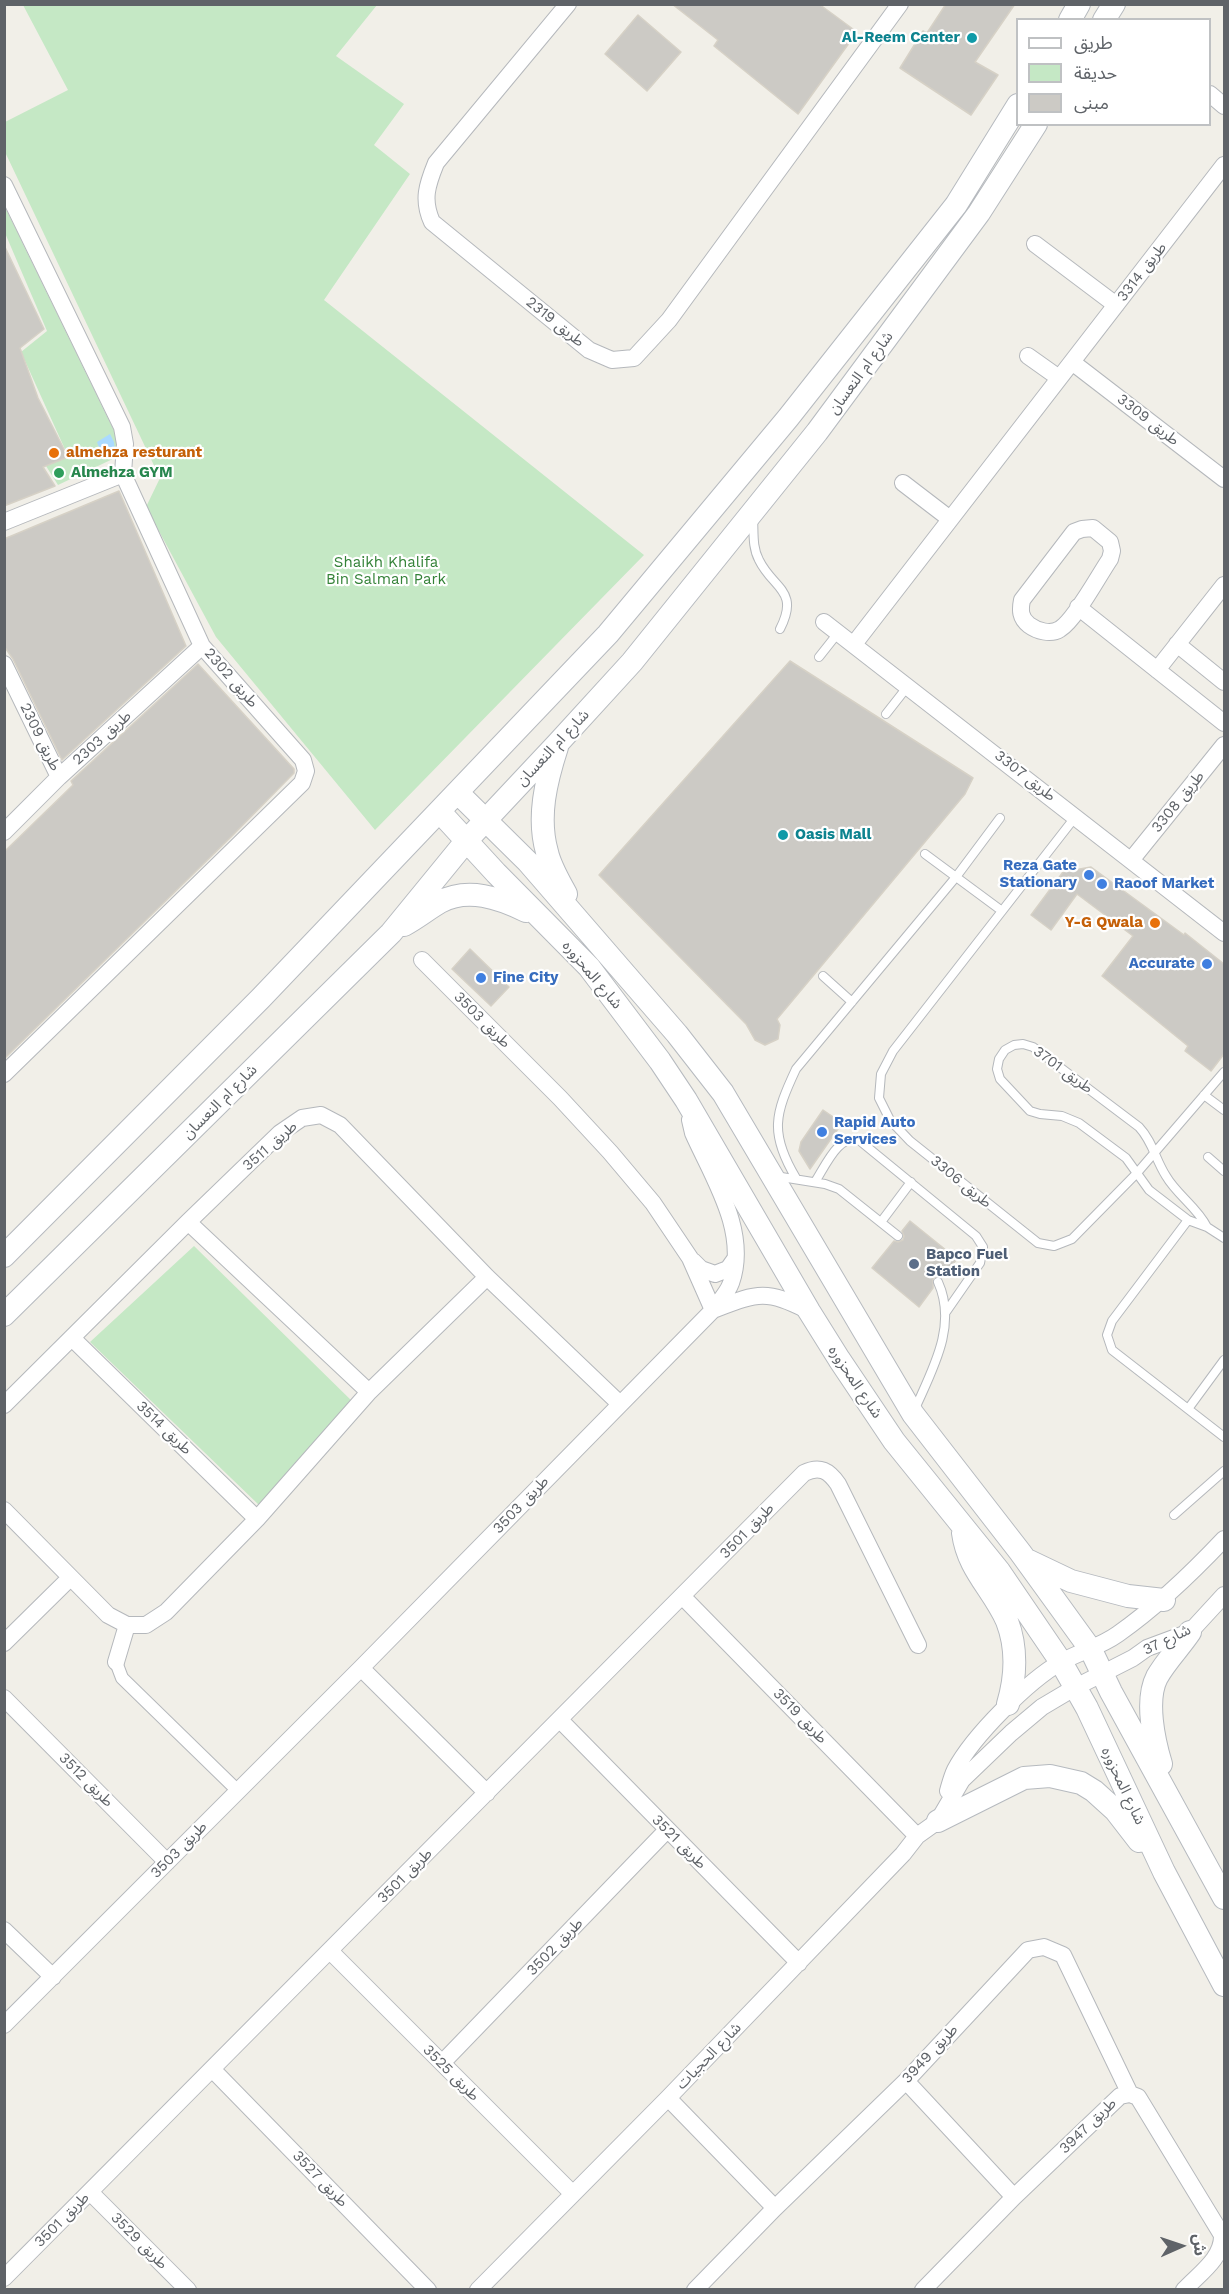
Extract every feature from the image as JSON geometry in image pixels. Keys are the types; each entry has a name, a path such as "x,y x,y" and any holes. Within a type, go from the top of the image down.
{"main road":[{"path":"1071,18 1079,4"},
{"path":"1105,18 1114,4"},
{"name":"شارع ام النعسان","path":"4,1256 269,989 608,634 788,418 956,206 1016,107"},
{"name":"شارع ام النعسان","path":"4,1315 391,933 467,840 632,662 817,432 965,232 1035,126"},
{"path":"558,743 546,790 542,819 547,852 580,922"},
{"name":"شارع المحزوره","path":"458,793 528,862 677,1034 723,1093 913,1414 1025,1559 1091,1650 1224,1898"},
{"name":"شارع المحزوره","path":"440,812 496,873 589,967 660,1061 686,1100 809,1311 894,1440 999,1571 1061,1662 1087,1708 1164,1872 1224,1985"},
{"path":"391,933 439,903 464,895 500,899 540,918"},
{"path":"962,1526 968,1556 1006,1620 1012,1638 1014,1685 1008,1704"},
{"path":"1025,1559 1071,1581 1128,1596 1164,1600"},
{"path":"1170,1797 1153,1731 1154,1690 1156,1679 1190,1632"},
{"path":"938,1821 1024,1778 1050,1776 1065,1778 1081,1783 1108,1804 1164,1872"}],"street":[{"name":"طريق 2319","path":"568,4 436,163 428,182 426,208 432,222 589,350 612,360 634,358 669,320 900,4"},
{"path":"1211,96 1224,106"},
{"name":"طريق 3314","path":"854,644 1224,165"},
{"name":"طريق 2302","path":"4,184 122,427 126,461 123,474 202,646 303,760 306,771 302,783 4,1074"},
{"path":"1035,244 1116,305"},
{"path":"1028,356 1059,378"},
{"name":"طريق 3309","path":"1072,362 1224,479"},
{"path":"4,522 123,474"},
{"path":"903,483 950,519"},
{"path":"1093,528 1110,542 1112,551 1110,559 1078,607 1060,629 1050,632 1028,625 1020,609 1022,600 1074,532 1093,528"},
{"path":"1157,670 1224,585"},
{"path":"1078,607 1224,723"},
{"name":"طريق 3307","path":"824,622 1132,859 1224,933"},
{"path":"1177,644 1224,682"},
{"name":"طريق 2303","path":"4,832 59,777 202,646"},
{"name":"طريق 2309","path":"4,664 59,777"},
{"name":"طريق 3308","path":"1132,859 1224,746"},
{"name":"طريق 3503","path":"4,2025 361,1668 713,1310 690,1258 654,1203 560,1098 422,960"},
{"path":"686,1100 693,1133 728,1213 735,1238 735,1259 731,1283 713,1310"},
{"name":"طريق 3511","path":"4,1405 280,1133 302,1118 321,1115 340,1125 488,1277 620,1404"},
{"path":"188,1222 369,1392"},
{"path":"690,1258 702,1269 715,1274 728,1269 735,1259"},
{"path":"4,1510 108,1615 127,1625 146,1625 166,1612 257,1519 369,1392 488,1277"},
{"path":"713,1310 749,1297 770,1296 782,1298 809,1311"},
{"name":"طريق 3514","path":"72,1338 257,1519"},
{"name":"طريق 3501","path":"4,2278 804,1473 818,1468 826,1470 838,1484 918,1646"},
{"path":"938,1821 955,1771 965,1755 1008,1704 1061,1662 1091,1650 1116,1636 1164,1600 1224,1539"},
{"path":"4,1643 70,1578"},
{"name":"شارع 37","path":"1102,1674 1147,1648 1190,1632 1224,1595"},
{"name":"طريق 3519","path":"683,1597 917,1836"},
{"path":"127,1625 116,1662 123,1678 238,1791"},
{"path":"361,1668 488,1793"},
{"name":"شارع الحجيات","path":"477,2289 668,2098 903,1854 917,1836 938,1821 962,1780 988,1753 1042,1707 1102,1674"},
{"name":"طريق 3512","path":"4,1698 166,1862"},
{"name":"طريق 3521","path":"560,1720 799,1963"},
{"name":"طريق 3502","path":"442,2063 667,1830"},
{"path":"4,1930 53,1977"},
{"name":"طريق 3949","path":"695,2289 906,2081 1028,1950 1044,1947 1063,1955 1130,2094"},
{"name":"طريق 3525","path":"330,1951 573,2194"},
{"name":"طريق 3527","path":"212,2069 428,2289"},
{"path":"906,2081 1014,2197"},
{"name":"طريق 3947","path":"922,2289 1120,2096 1130,2094 1138,2097 1222,2235 1222,2247 1218,2256 1184,2289"},
{"path":"668,2098 775,2208"},
{"name":"طريق 3529","path":"90,2192 188,2289"}],"lane":[{"path":"753,512 755,550 759,560 786,596 785,619 780,629"},
{"path":"819,657 838,633"},
{"path":"886,714 908,686"},
{"name":"طريق 3306","path":"1076,816 893,1051 881,1074 879,1098 890,1120 910,1141 1038,1243 1054,1246 1072,1239 1137,1173 1224,1072"},
{"path":"796,1178 783,1155 777,1127 783,1097 796,1069 957,878 1000,818"},
{"path":"925,854 1002,911"},
{"path":"823,976 852,1002"},
{"name":"طريق 3701","path":"1207,1227 1200,1215 1171,1184 1146,1134 1139,1127 1033,1047 1023,1044 1014,1045 1005,1050 999,1059 997,1069 1000,1078 1030,1111 1062,1116 1079,1123 1126,1158 1149,1190 1188,1220 1207,1227 1224,1238"},
{"path":"1204,1095 1224,1110"},
{"path":"815,1182 840,1144 848,1138 853,1138 976,1236 983,1247 980,1263 946,1312"},
{"path":"1208,1157 1224,1172"},
{"path":"773,1175 815,1182 838,1189 898,1236"},
{"path":"881,1221 911,1182"},
{"path":"1188,1220 1109,1328 1108,1343 1118,1355 1224,1437"},
{"path":"913,1414 940,1352 945,1326 946,1312 938,1282"},
{"path":"1188,1409 1224,1360"},
{"path":"1174,1515 1224,1471"}],"green space":[{"name":"Shaikh Khalifa Bin Salman Park","path":"23,5 377,5 336,56 404,104 374,145 410,174 324,300 644,555 375,830 216,637 146,507 160,478 5,152 5,122 68,90"},
{"path":"4,205 119,441 119,456 58,485 46,466 68,456 21,352 47,331 5,233"},
{"path":"194,1246 357,1406 260,1506 90,1342"}],"water":[{"path":"110,434 114,442 115,453 103,459 97,442"}],"building":[{"path":"672,4 819,4 857,32 798,114 714,46 718,40"},
{"path":"946,4 1015,4 975,62 998,75 971,115 900,68 923,31 927,33"},
{"path":"638,15 681,52 647,91 605,54"},
{"path":"4,245 44,329 20,348 38,398 68,457 43,467 55,486 4,506"},
{"path":"119,491 186,646 62,760 13,659 4,646 4,539"},
{"name":"Oasis Mall","path":"790,661 973,778 965,794 777,1019 780,1025 778,1039 765,1045 755,1040 746,1024 599,875"},
{"path":"198,664 294,769 294,773 4,1059 5,851 73,785 71,781"},
{"path":"1091,867 1184,935 1185,933 1224,964 1224,1054 1211,1071 1185,1051 1188,1046 1102,976 1133,936 1077,894 1051,930 1031,915 1063,872"},
{"name":"Fine City","path":"470,949 509,987 491,1006 452,969"},
{"name":"Rapid Auto Services","path":"823,1110 842,1123 810,1169 799,1151 801,1142"},
{"name":"Bapco Fuel Station","path":"910,1221 957,1259 942,1277 933,1278 933,1288 919,1307 872,1268 894,1241 903,1240 902,1231"}],"place":[{"name":"Al-Reem Center","path":"972,38"},
{"name":"almehza resturant","path":"54,453"},
{"name":"Almehza GYM","path":"59,473"},
{"name":"Oasis Mall","path":"783,835"},
{"name":"Reza Gate Stationary","path":"1089,875"},
{"name":"Raoof Market","path":"1102,884"},
{"name":"Y-G Qwala","path":"1155,923"},
{"name":"Accurate","path":"1207,964"},
{"name":"Fine City","path":"481,978"},
{"name":"Rapid Auto Services","path":"822,1132"},
{"name":"Bapco Fuel Station","path":"914,1264"}]}
